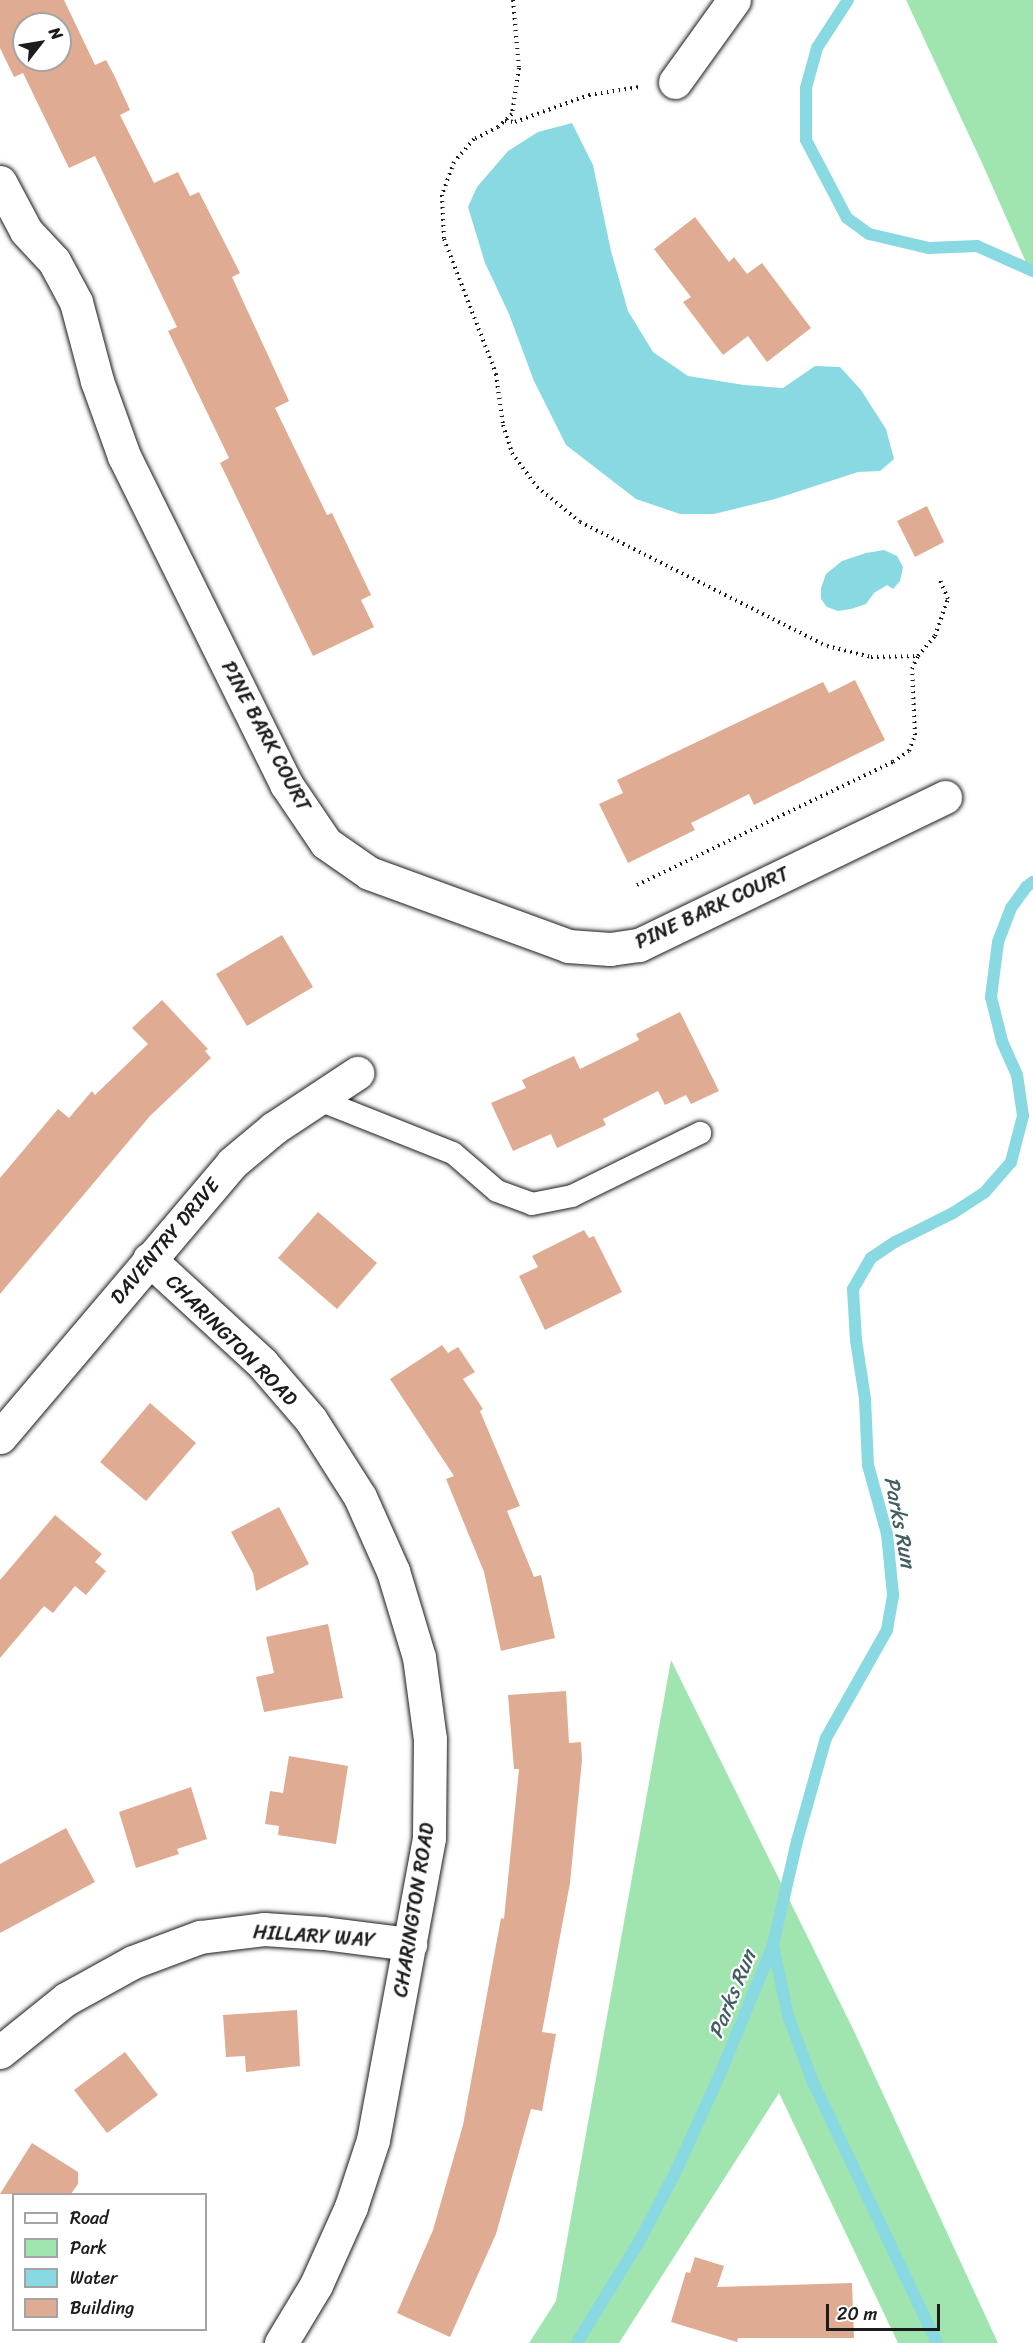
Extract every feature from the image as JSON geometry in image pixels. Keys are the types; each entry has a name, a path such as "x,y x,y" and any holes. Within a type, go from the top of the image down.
{"street":[{"path":"675,82 734,0"},
{"name":"PINE BARK COURT","path":"0,182 26,231 54,261 76,302 97,381 124,456 286,784 326,843 369,873 568,946 610,949 629,947 658,936 945,796"},
{"name":"DAVENTRY DRIVE","path":"0,1437 232,1163 274,1128 357,1073"},
{"name":"CHARINGTON ROAD","path":"149,1259 262,1363 311,1420 360,1497 393,1571 419,1657 430,1739 429,1838 373,2140 351,2207 316,2284 281,2343"},
{"name":"HILLARY WAY","path":"0,2052 66,1999 133,1962 200,1937 264,1929 323,1933 410,1944"}],"lane":[{"path":"317,1099 453,1153 498,1191 532,1204 572,1196 700,1133"}],"path":[{"path":"513,0 519,68 512,114 474,139 454,162 442,195 444,239 496,374 503,425 512,453 537,487 580,522 827,646 871,657 918,656"},
{"path":"504,121 515,122 589,95 675,82"},
{"path":"637,885 893,762 909,751 915,735 912,669 918,656 936,636 948,599 940,580"}],"green space":[{"path":"906,0 1033,0 1033,278 982,163"},
{"path":"671,1660 854,2031 998,2343 898,2343 779,2093 619,2343 529,2343 556,2301"}],"water":[{"path":"572,123 593,165 611,251 628,311 653,352 688,376 744,385 783,388 815,366 840,367 861,390 886,429 894,459 880,471 858,472 775,499 714,514 680,514 636,499 566,445 534,381 509,314 485,263 468,207 477,187 508,151 538,132"},
{"path":"884,550 897,556 903,567 900,581 893,589 887,585 874,593 866,604 851,609 838,611 827,607 821,599 821,588 826,574 842,561"}],"building":[{"path":"0,0 64,0 70,12 12,12 12,72 72,72 72,17 95,65 106,60 114,75 130,110 120,115 154,183 178,172 190,196 199,192 240,273 232,277 289,401 275,408 327,515 332,513 371,595 361,600 374,627 313,656 220,463 229,458 168,331 177,327 95,156 69,168 23,73 14,77 0,48"},
{"path":"695,217 729,262 734,257 747,274 762,263 811,328 767,362 748,336 723,355 683,302 691,297 654,249"},
{"path":"927,506 944,542 915,557 897,521"},
{"path":"855,680 885,740 754,805 749,794 691,823 695,830 628,863 599,804 623,793 617,780 823,682 829,693"},
{"path":"282,935 313,987 247,1026 216,974"},
{"path":"162,1000 208,1049 205,1051 211,1058 150,1116 0,1294 0,1178 58,1109 69,1118 92,1091 95,1095 148,1044 132,1028"},
{"path":"680,1012 719,1091 691,1104 686,1095 665,1105 658,1091 603,1119 606,1125 557,1148 551,1134 513,1151 491,1103 526,1088 522,1080 574,1056 580,1069 639,1040 636,1034"},
{"path":"318,1212 377,1263 337,1309 278,1258"},
{"path":"584,1230 589,1238 594,1236 622,1292 545,1330 519,1276 538,1267 532,1256"},
{"path":"442,1345 448,1353 458,1347 475,1372 463,1379 483,1409 480,1411 520,1506 507,1511 534,1577 541,1575 555,1638 501,1651 484,1572 446,1479 454,1476 390,1379"},
{"path":"150,1403 196,1443 146,1501 100,1462"},
{"path":"279,1507 309,1564 256,1591 253,1573 231,1532"},
{"path":"55,1515 102,1554 95,1562 106,1571 86,1595 75,1586 53,1613 44,1606 0,1658 0,1580"},
{"path":"328,1624 343,1698 264,1712 256,1677 274,1673 266,1637"},
{"path":"566,1691 569,1743 581,1742 582,1760 570,1883 542,2032 556,2034 542,2111 531,2109 496,2234 450,2337 397,2313 433,2230 463,2125 501,1918 504,1919 519,1769 514,1769 508,1695"},
{"path":"289,1756 348,1766 336,1844 278,1835 279,1826 265,1824 270,1791 283,1793"},
{"path":"191,1787 207,1839 177,1849 179,1854 136,1868 119,1812"},
{"path":"66,1828 95,1882 0,1933 0,1864"},
{"path":"297,2010 300,2066 246,2072 245,2056 226,2057 223,2015"},
{"path":"125,2052 158,2095 107,2133 74,2090"},
{"path":"32,2143 78,2172 78,2184 72,2193 0,2194"},
{"path":"695,2257 724,2266 717,2287 852,2283 854,2338 738,2338 737,2342 671,2322 686,2272 690,2273"}],"waterway":[{"name":"Parks Run","path":"848,0 817,48 806,88 806,140 847,218 869,234 929,248 977,246 1033,271"},
{"name":"Parks Run","path":"577,2343 641,2238 677,2169 721,2072 773,1945 797,1841 826,1738 887,1630 893,1595 887,1534 868,1465 865,1399 856,1340 853,1289 871,1258 895,1242 953,1213 985,1192 1011,1162 1023,1116 1017,1075 1002,1041 991,997 998,942 1011,908 1026,887 1033,882"},
{"path":"773,1945 788,2016 813,2082 937,2343"}]}
